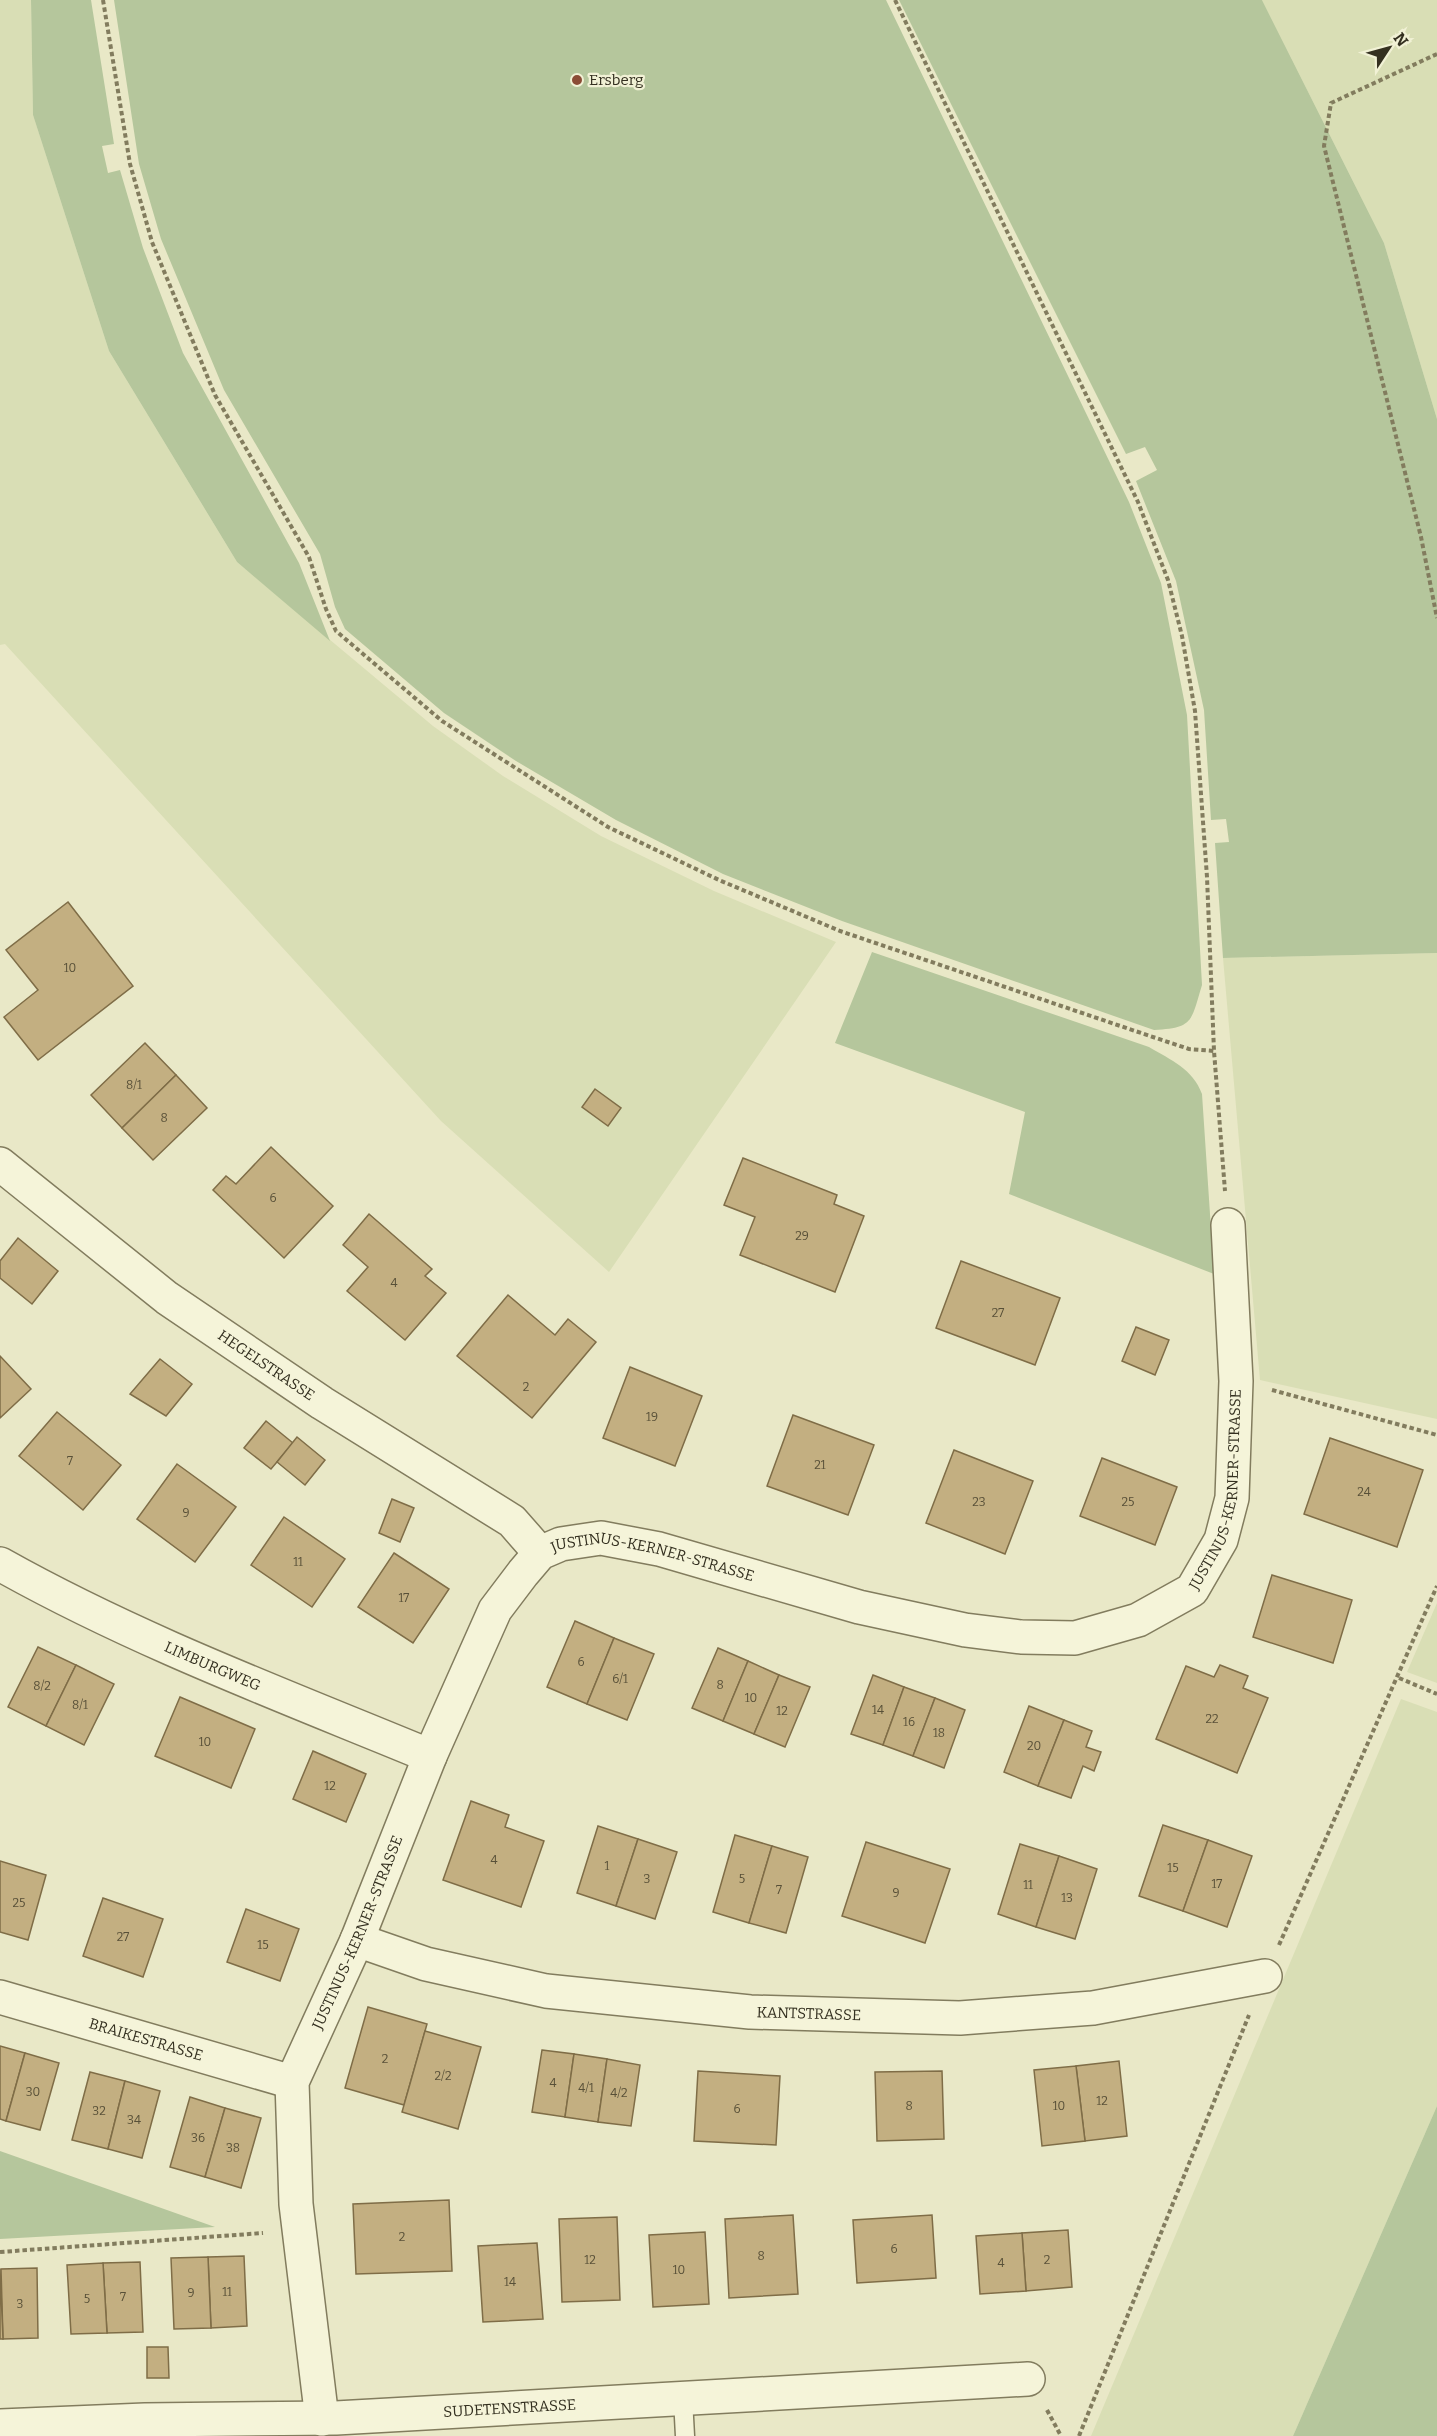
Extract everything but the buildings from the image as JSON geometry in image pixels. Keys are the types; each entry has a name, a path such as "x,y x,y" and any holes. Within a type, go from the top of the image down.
{"street":[{"name":"HEGELSTRASSE","path":"0,1164 167,1298 322,1403 512,1521 540,1553"},
{"name":"JUSTINUS-KERNER-STRASSE","path":"332,2424 299,2230 292,2082 357,1940 430,1756 495,1610 540,1553 561,1544 602,1538 659,1549 859,1607 965,1630 1021,1636 1075,1638 1138,1620 1192,1590 1221,1540 1232,1498 1236,1381 1227,1225"},
{"name":"LIMBURGWEG","path":"0,1564 67,1601 184,1655 430,1756"},
{"name":"KANTSTRASSE","path":"357,1940 426,1965 546,1990 750,2012 960,2018 1093,2008 1265,1976"},
{"name":"BRAIKESTRASSE","path":"0,1997 292,2082"},
{"name":"SUDETENSTRASSE","path":"0,2426 145,2420 332,2424 683,2399 1028,2379"}],"lane":[{"path":"683,2399 685,2436"}],"path":[{"path":"103,0 130,164 152,242 215,395 309,557 326,609 336,631 442,721 512,768 608,827 699,871 840,931 1160,1040 1189,1049 1214,1051"},
{"path":"895,0 1138,502 1168,580 1182,636 1195,711 1208,900 1214,1051 1227,1225"},
{"path":"1437,54 1330,103 1324,146 1421,537 1437,618"},
{"path":"1236,1381 1437,1435"},
{"path":"1078,2436 1265,1976 1399,1678 1437,1586"},
{"path":"1399,1678 1437,1694"},
{"path":"0,2253 299,2230"}],"green space":[{"path":"0,0 31,0 33,115 109,351 237,562 433,726 503,776 601,836 714,891 836,942 609,1272 441,1121 5,644 0,645"},
{"path":"31,0 91,0 114,144 102,146 108,173 120,170 143,248 183,353 299,563 330,641 237,562 109,351 33,115"},
{"path":"114,0 886,0 1129,502 1161,583 1187,715 1202,985 1193,1015 1189,1020 1177,1027 1154,1030 842,921 723,874 616,820 516,761 444,713 345,629 335,607 320,554 224,390 161,239 139,164"},
{"path":"899,0 1262,0 1384,243 1437,419 1437,953 1223,958 1215,843 1229,842 1226,819 1211,820 1204,710 1176,581 1136,481 1157,470 1145,447 1126,454"},
{"path":"1262,0 1437,0 1437,419 1384,243"},
{"path":"872,952 1149,1047 1187,1072 1202,1094 1214,1274 1009,1194 1025,1112 835,1043"},
{"path":"1437,953 1437,1419 1260,1380 1223,958"},
{"path":"1437,1603 1437,1683 1407,1672"},
{"path":"1401,1699 1437,1712 1437,2106 1293,2436 1091,2436"},
{"path":"1437,2106 1437,2436 1293,2436"},
{"path":"0,2151 215,2227 0,2239"}],"place":[{"name":"Ersberg","path":"577,80"}]}
